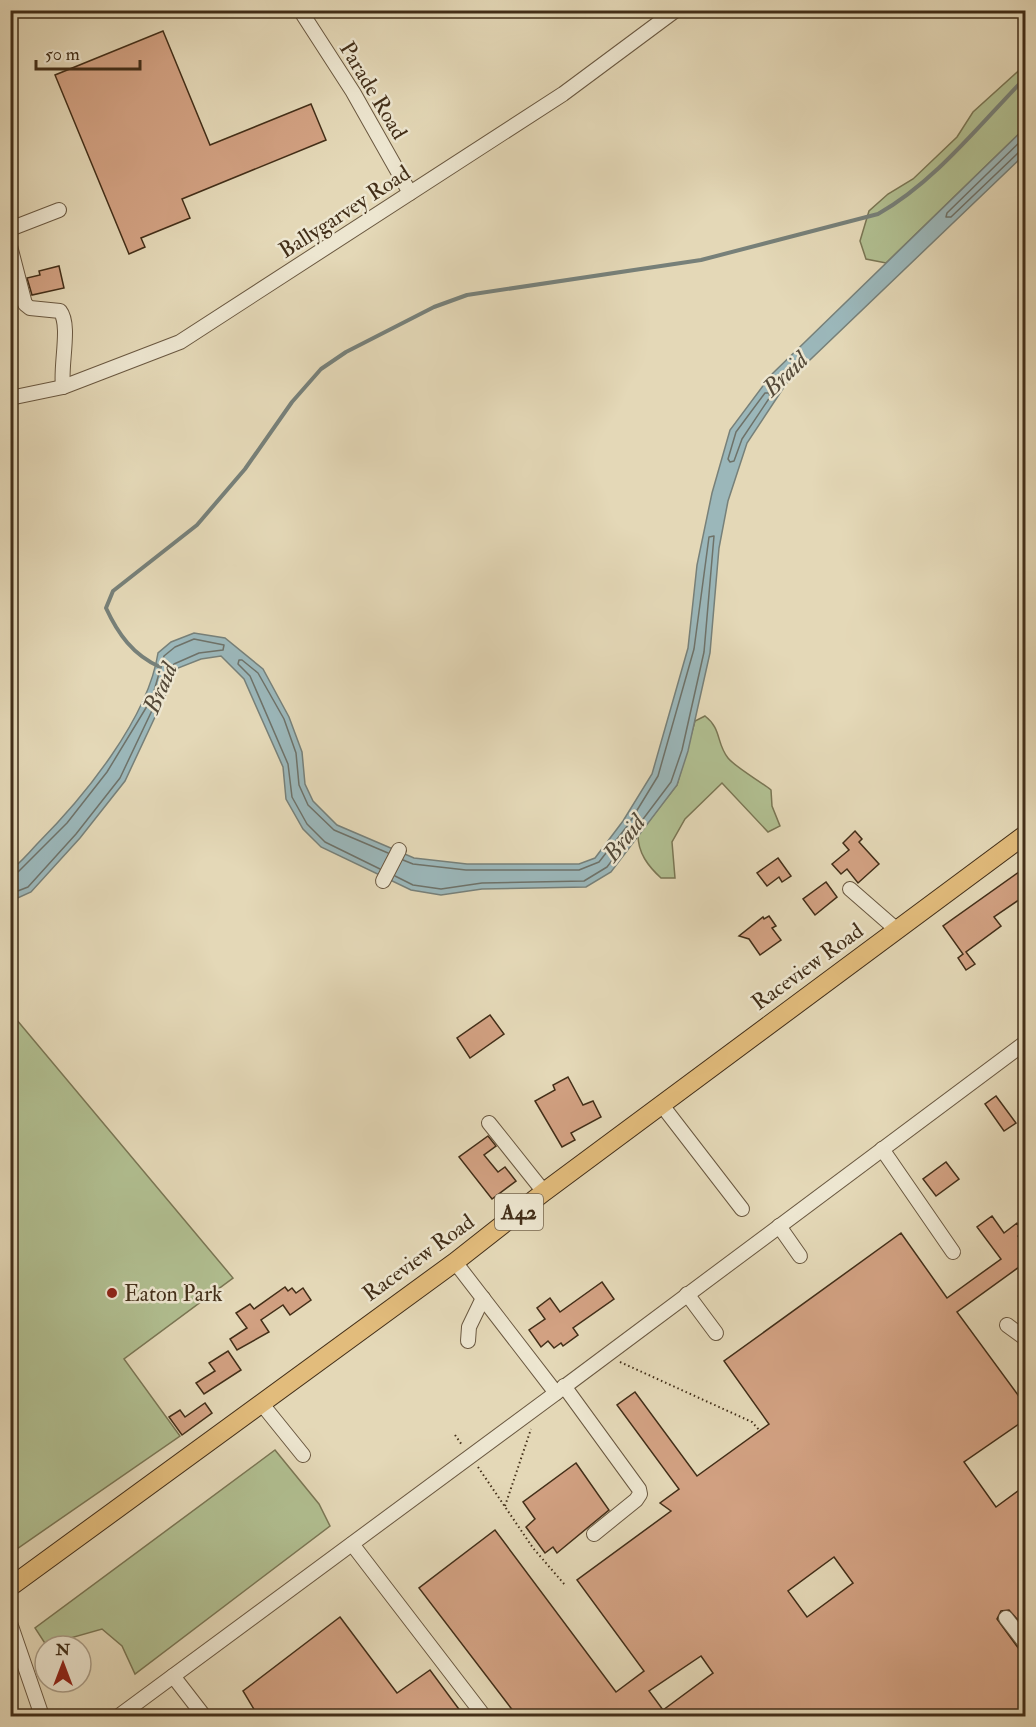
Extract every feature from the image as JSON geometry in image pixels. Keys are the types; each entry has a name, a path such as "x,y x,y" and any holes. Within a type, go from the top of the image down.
{"main road":[{"name":"Raceview Road","path":"10,1587 455,1262 661,1104 1026,834"}],"street":[{"name":"Parade Road","path":"300,10 353,92 410,193"},
{"name":"Ballygarvey Road","path":"10,398 63,387 180,342 563,94 676,10"},
{"path":"10,228 59,210"},
{"path":"10,246 25,304 30,308 60,311 63,315 66,331 61,361 63,387"},
{"path":"383,881 399,850"},
{"path":"850,889 897,930"},
{"path":"118,1716 1026,1042"},
{"path":"661,1104 742,1209"},
{"path":"489,1122 544,1192"},
{"path":"882,1149 953,1252"},
{"path":"779,1226 800,1256"},
{"path":"455,1262 639,1489 640,1494 636,1500 594,1534"},
{"path":"687,1294 716,1334"},
{"path":"468,1341 469,1327 483,1298"},
{"path":"1007,1325 1026,1339"},
{"path":"261,1402 303,1455"},
{"path":"352,1544 484,1716"},
{"path":"1006,1618 1026,1644"},
{"path":"10,1623 42,1716"},
{"path":"173,1676 204,1716"}],"path":[{"path":"614,1359 752,1422 760,1431"},
{"path":"505,1506 533,1425"},
{"path":"455,1436 533,1548 565,1585"}],"green space":[{"path":"1025,65 1025,128 886,263 866,259 860,241 869,211 888,194 913,179 957,137 973,112"},
{"path":"705,716 717,731 728,758 771,790 772,806 780,826 768,832 722,783 685,819 672,842 675,878 661,878 645,859 638,842 638,835 677,785 695,721"},
{"name":"Eaton Park","path":"11,1013 233,1278 124,1359 180,1436 11,1553"},
{"path":"275,1450 319,1504 330,1526 135,1674 122,1646 102,1629 84,1634 39,1634 35,1628"}],"water":[{"name":"Braid","path":"1025,128 1025,154 788,381 747,443 728,501 719,548 710,653 688,751 677,785 611,872 586,887 482,889 441,895 411,890 321,847 303,829 286,799 283,767 244,679 221,656 201,659 178,668 125,781 80,838 31,892 11,901 11,870 74,804 111,756 141,704 152,678 158,653 171,642 194,633 225,638 263,669 289,717 302,752 305,784 313,801 337,825 414,858 467,864 579,864 595,858 623,821 652,774 688,648 697,565 712,493 730,430 771,375"}],"building":[{"path":"163,31 210,145 311,104 326,140 182,199 190,218 141,238 145,247 129,254 55,75"},
{"path":"59,266 64,288 32,295 27,278 40,275 39,271"},
{"path":"855,831 862,839 859,842 879,864 858,883 847,869 841,874 832,864 849,850 843,843"},
{"path":"778,858 791,876 782,882 779,877 767,886 757,873"},
{"path":"1026,867 1026,895 994,917 1001,926 966,952 975,964 966,970 958,958 963,954 943,926"},
{"path":"826,882 837,897 815,915 803,899"},
{"path":"769,916 776,926 772,928 781,940 760,955 749,939 739,936 763,917 764,919"},
{"path":"490,1015 504,1034 470,1058 457,1038"},
{"path":"568,1077 583,1105 593,1101 601,1117 571,1133 575,1140 562,1147 535,1101 555,1090 553,1085"},
{"path":"996,1096 1016,1123 1004,1131 985,1104"},
{"path":"488,1136 496,1146 484,1155 498,1172 505,1167 516,1181 492,1199 459,1157"},
{"path":"946,1162 959,1179 936,1196 923,1179"},
{"path":"992,1216 1004,1233 1017,1223 1023,1232 1018,1236 1026,1246 1026,1262 957,1312 1026,1406 1026,1419 964,1462 996,1507 1026,1485 1026,1629 1009,1610 1001,1611 997,1619 1019,1649 1026,1653 1026,1713 1021,1716 871,1716 867,1711 860,1716 517,1716 419,1588 495,1530 616,1692 644,1671 577,1580 671,1511 660,1503 679,1489 617,1405 635,1392 697,1476 769,1424 724,1361 901,1233 947,1298 1001,1259 977,1227","holes":["834,1557 853,1583 807,1617 788,1591","701,1656 713,1673 663,1710 649,1691"]},
{"path":"602,1282 614,1299 573,1328 578,1335 563,1346 561,1343 554,1348 548,1341 541,1347 529,1330 545,1319 537,1308 550,1298 560,1312"},
{"path":"285,1287 288,1291 292,1288 296,1293 303,1288 311,1300 290,1315 283,1305 261,1320 269,1332 237,1350 230,1339 247,1328 236,1313 250,1304 254,1309"},
{"path":"228,1351 241,1370 204,1394 196,1383 215,1371 209,1363"},
{"path":"205,1403 212,1413 182,1435 169,1417 180,1410 185,1417"},
{"path":"576,1463 609,1510 557,1553 553,1547 545,1553 526,1527 535,1519 523,1502"},
{"path":"340,1617 397,1693 430,1670 464,1716 258,1716 243,1691"}],"waterway":[{"name":"Braid","path":"160,667 134,650 116,626 106,608 113,591 197,525 245,469 292,402 321,369 346,352 434,307 467,295 701,260 878,214 899,201 938,169 1026,77"}],"place":[{"name":"Eaton Park","path":"112,1293"}]}
